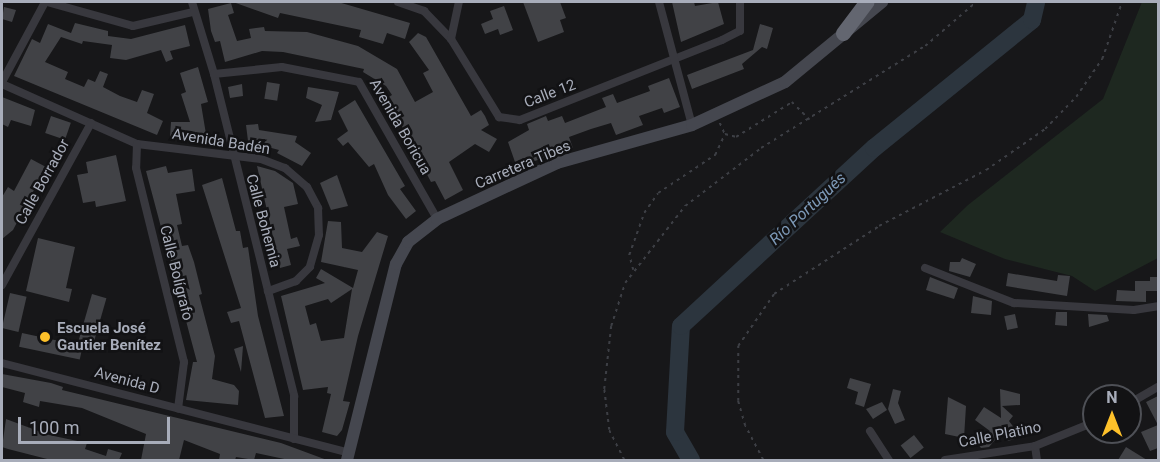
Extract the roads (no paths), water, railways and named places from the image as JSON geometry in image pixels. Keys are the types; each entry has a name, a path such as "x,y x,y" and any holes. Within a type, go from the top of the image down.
{"highway":[{"path":"843,33 866,2"}],"street":[{"path":"2,83 46,2 133,26 193,12"},
{"name":"Calle Bohemia","path":"192,2 193,12 214,74 232,155 294,396 294,439"},
{"name":"Calle 12","path":"398,2 424,11 451,39 499,117 520,120 673,62 722,40 740,30 740,2"},
{"path":"451,39 459,2"},
{"path":"659,2 673,62 692,125"},
{"name":"Carretera Tibes","path":"348,457 396,264 408,242 437,219 557,163 692,125 785,82 882,2"},
{"name":"Avenida Boricua","path":"214,74 282,67 358,82 437,219"},
{"name":"Avenida Badén","path":"2,83 137,144 261,159 285,168 307,187 318,208 319,235 310,267 296,280 268,291"},
{"name":"Calle Borrador","path":"2,285 91,123"},
{"name":"Calle Bolígrafo","path":"137,144 136,168 184,362 178,409"},
{"path":"925,268 1014,303 1134,310 1158,306"},
{"name":"Avenida D","path":"2,363 294,439 348,457"},
{"path":"1142,396 1158,387"},
{"name":"Calle Platino","path":"945,460 1035,446 1082,427"},
{"path":"870,432 889,460"},
{"path":"1035,446 1037,460"}],"waterway":[{"name":"Río Portugués","path":"691,460 675,432 681,326 874,148 1032,20 1036,2"}],"place":[{"name":"Escuela José Gautier Benítez","path":"45,337"}]}
